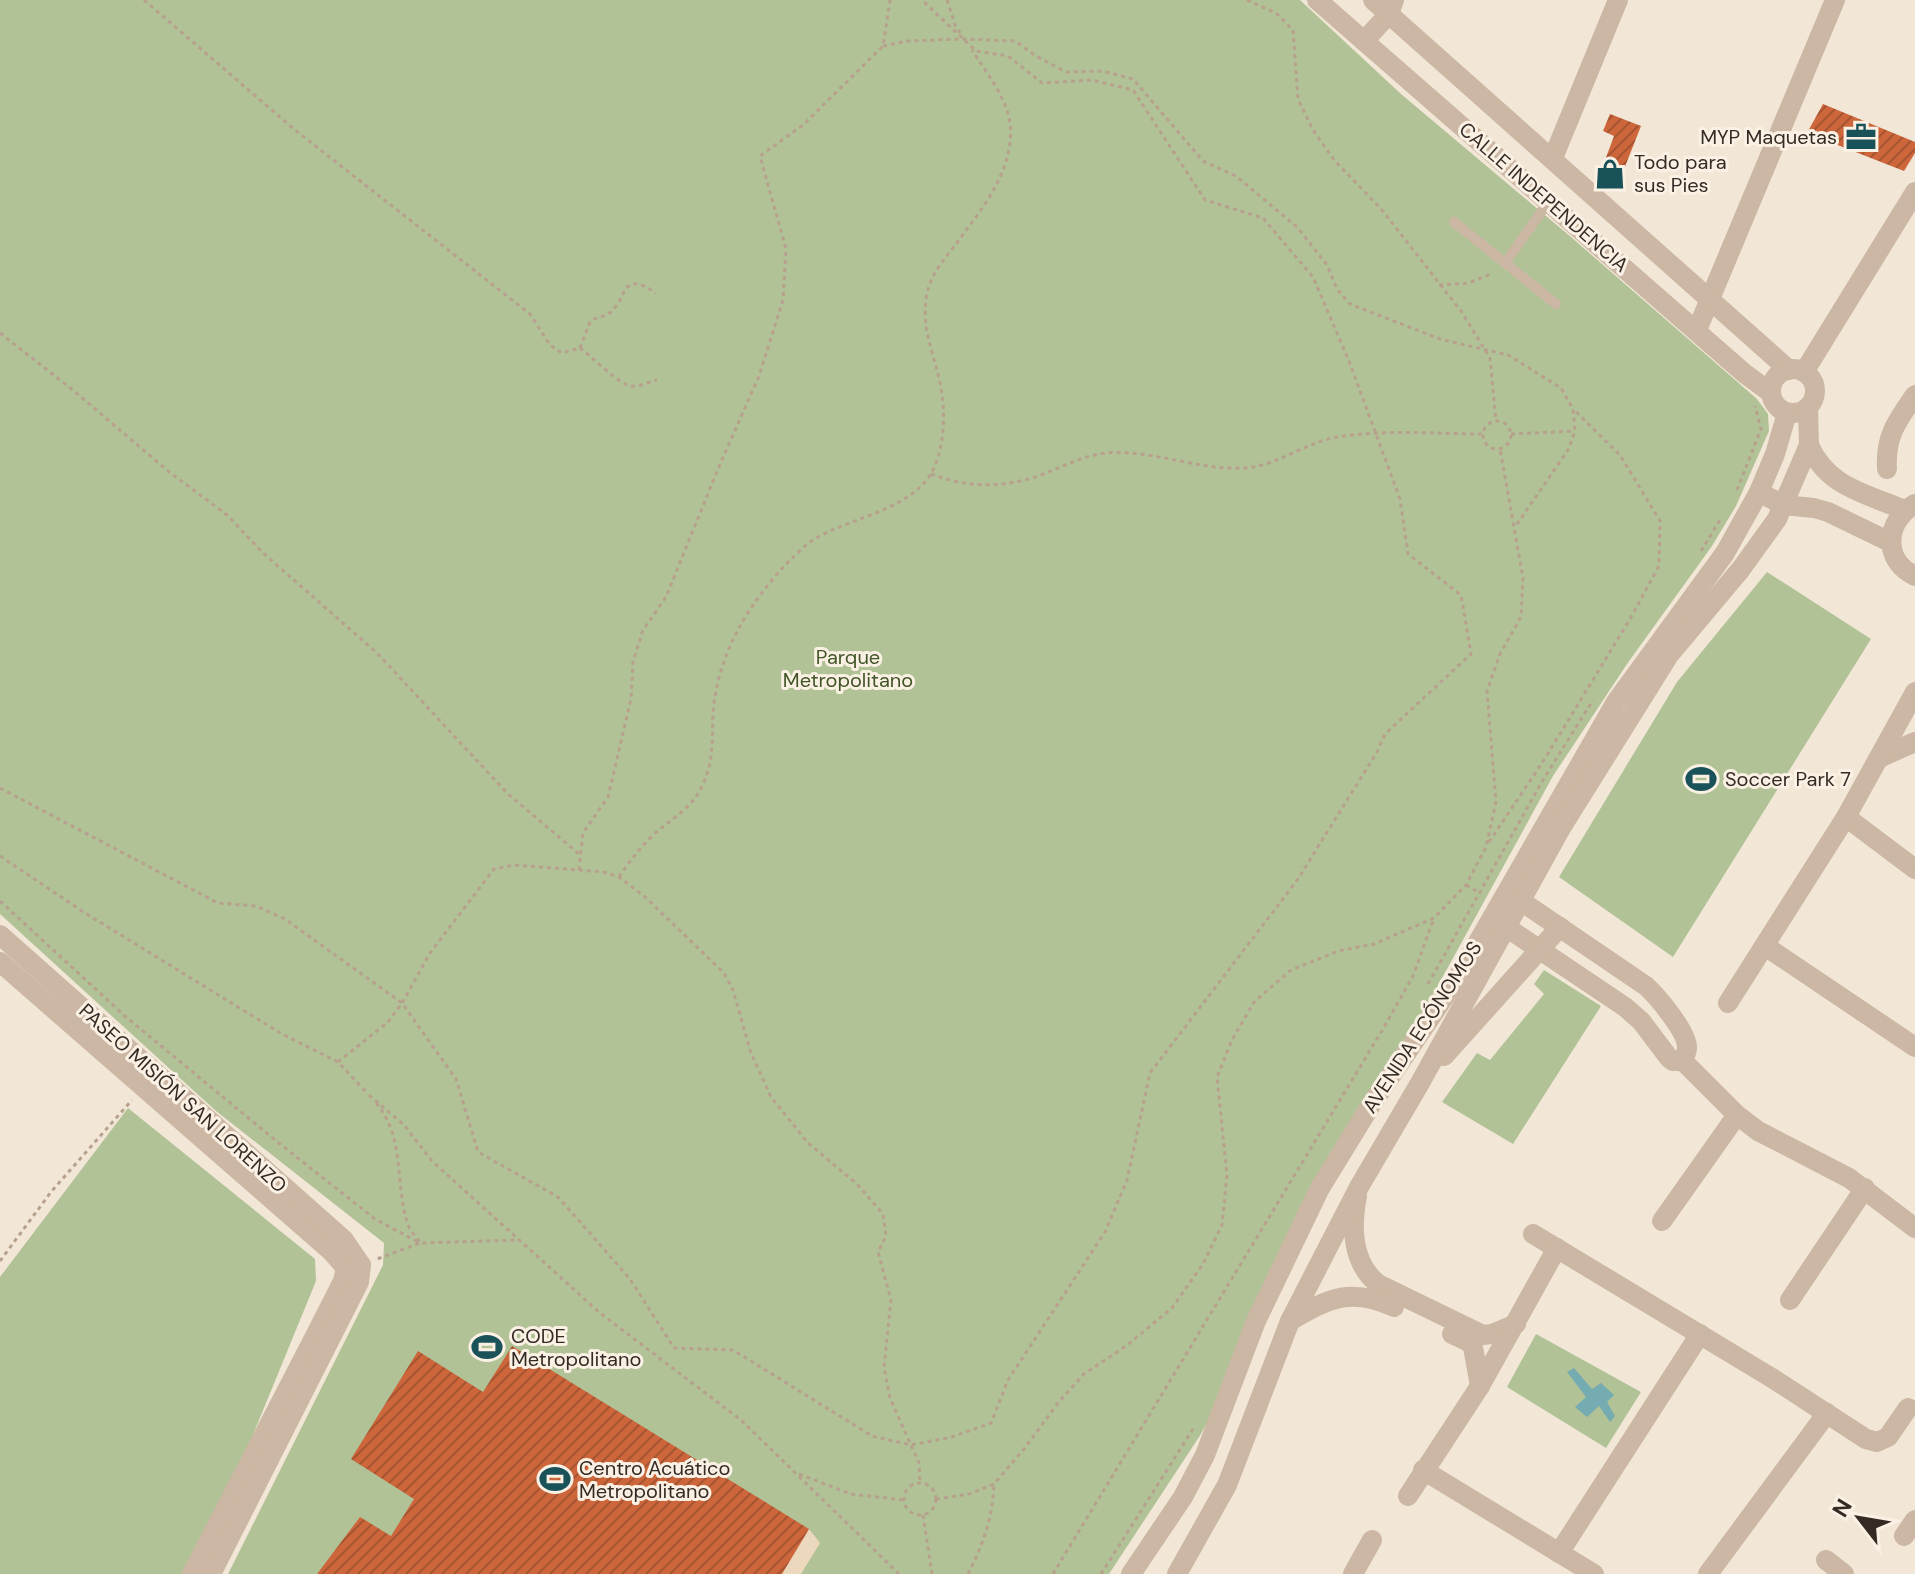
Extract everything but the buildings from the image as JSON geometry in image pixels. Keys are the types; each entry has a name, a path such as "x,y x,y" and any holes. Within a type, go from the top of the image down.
{"street":[{"name":"CALLE INDEPENDENCIA","path":"1317,0 1744,373 1771,393"},
{"path":"1553,158 1618,0"},
{"path":"1697,330 1835,0"},
{"name":"CALLE INDEPENDENCIA","path":"1385,5 1710,298 1796,371"},
{"path":"1364,41 1385,5"},
{"path":"1796,371 1810,377 1815,392 1808,407 1787,413 1773,402 1771,393 1775,378 1796,371 1915,192"},
{"path":"1887,469 1886,450 1894,425 1915,395"},
{"name":"AVENIDA ECÓNOMOS","path":"1623,707 1741,569 1777,519 1809,445 1808,407"},
{"name":"AVENIDA ECÓNOMOS","path":"1177,1574 1227,1485 1290,1321 1359,1187 1420,1083 1513,896 1561,828 1623,707 1725,553 1759,492 1787,413"},
{"path":"1809,445 1816,463 1832,479 1909,507 1896,519 1890,542 1894,559 1905,572 1915,576"},
{"path":"1759,492 1783,505 1828,512 1890,542"},
{"path":"1728,1003 1846,817 1915,692"},
{"path":"1879,758 1915,742"},
{"path":"1846,817 1915,869"},
{"path":"1513,896 1637,979 1659,998 1686,1040 1688,1050 1683,1061"},
{"path":"1499,922 1625,1007 1641,1021 1669,1058 1683,1061 1737,1115 1758,1131 1849,1178 1915,1228"},
{"name":"AVENIDA ECÓNOMOS","path":"1131,1574 1183,1497 1213,1437 1256,1321 1320,1188 1381,1089 1499,922"},
{"path":"1420,1083 1560,927"},
{"name":"PASEO MISIÓN SAN LORENZO","path":"0,935 344,1240 353,1266"},
{"path":"1765,946 1915,1047"},
{"name":"PASEO MISIÓN SAN LORENZO","path":"0,962 331,1251 353,1266"},
{"path":"1381,1089 1406,1105"},
{"path":"1662,1221 1737,1115"},
{"path":"1359,1187 1354,1237 1369,1277 1483,1335 1516,1324"},
{"path":"1790,1300 1865,1188"},
{"path":"1533,1234 1772,1378 1866,1439 1877,1442 1888,1437 1908,1408"},
{"path":"1408,1496 1480,1386 1557,1248"},
{"path":"192,1574 353,1266"},
{"path":"211,1574 359,1282 353,1266"},
{"path":"1290,1321 1330,1300 1372,1297 1469,1342 1475,1353 1480,1386"},
{"path":"1559,1553 1700,1334"},
{"path":"1708,1574 1827,1413"},
{"path":"1213,1437 1242,1449"},
{"path":"1423,1470 1594,1574"},
{"path":"1359,1572 1372,1540"},
{"path":"1826,1560 1844,1574"}],"lane":[{"path":"1505,263 1549,201"},
{"path":"1454,222 1556,304"}],"path":[{"path":"144,0 295,130 530,314 550,345 562,353 580,348"},
{"path":"883,46 890,0"},
{"path":"619,877 647,842 693,803 703,786 712,763 713,714 723,663 746,612 766,586 813,540 890,506 911,493 931,474 939,453 944,417 940,383 927,337 926,297 932,278 944,258 994,189 1008,157 1011,140 1009,116 1000,93 969,46 922,0"},
{"path":"947,0 963,39"},
{"path":"1247,0 1276,13 1293,30 1298,99 1313,130 1334,160 1382,210 1461,311 1490,358 1496,421"},
{"path":"579,870 583,833 608,797 631,699 633,662 643,630 666,597 759,376 783,300 786,249 760,156 803,125 883,46 908,41 1015,41 1066,72 1103,71 1133,79 1203,161 1236,176 1297,227 1327,265 1337,289 1350,304 1440,339 1508,355 1561,388 1573,409 1620,455 1660,521 1659,566 1630,619 1544,760 1486,847 1466,885 1434,918 1374,944 1338,951 1291,970 1254,1002 1232,1040 1217,1077 1227,1175 1222,1225 1203,1264 1172,1308 1126,1346 1084,1374 994,1484 969,1494 936,1499"},
{"path":"0,788 218,903 256,906 285,919 402,1003 456,1079 478,1152 558,1197 630,1279 674,1348 733,1350 872,1436 911,1445 952,1437 991,1423 1008,1380 1105,1232 1127,1180 1150,1073 1298,879 1377,752 1385,734 1471,654 1461,595 1408,554 1400,499 1313,277 1263,218 1205,200 1133,90 1092,80 1042,83 1008,56 976,51 969,46"},
{"path":"1439,285 1469,283 1491,275 1505,263"},
{"path":"580,348 590,322 609,313 629,285 643,284 656,293"},
{"path":"0,333 168,471 227,515 262,552 377,653 508,794 579,854"},
{"path":"580,348 601,363 617,381 631,386 657,380"},
{"path":"1515,527 1568,450 1575,431 1573,409"},
{"path":"1496,421 1504,423 1511,434 1509,442 1500,449 1490,447 1484,434 1485,428 1496,421"},
{"path":"1511,434 1575,431"},
{"path":"931,474 956,484 984,487 1032,478 1073,460 1109,453 1224,469 1250,468 1334,438 1375,434 1484,434"},
{"path":"1486,847 1496,802 1487,691 1500,654 1521,617 1523,578 1500,449"},
{"path":"0,856 85,913 282,1034 338,1062 386,1115 394,1135 408,1227 420,1243"},
{"path":"338,1062 388,1022 430,953 494,869 514,865 604,872 619,877 644,896 724,973 733,990 751,1053 771,1097 808,1143 857,1184 883,1214 886,1236 878,1252 891,1300 884,1367 890,1398 919,1463 920,1483"},
{"path":"0,901 126,1017 280,1144 375,1219 420,1243"},
{"path":"1053,1574 1383,1029 1413,976 1434,918"},
{"path":"0,1261 51,1192 143,1088"},
{"path":"369,1095 404,1125 432,1161 600,1313 741,1420 899,1574"},
{"path":"353,1266 420,1243 519,1240"},
{"path":"796,1472 851,1494 904,1500"},
{"path":"904,1500 912,1513 923,1515 932,1509 936,1499 933,1490 920,1483"},
{"path":"904,1500 910,1487 920,1483"},
{"path":"968,1574 982,1548 994,1484"},
{"path":"923,1515 932,1574"}],"green space":[{"name":"Parque Metropolitano","path":"0,0 1300,0 1401,94 1757,399 1768,414 1769,431 1736,506 1712,546 1627,664 1553,776 1425,1009 1201,1434 1109,1574 228,1574 383,1265 384,1243 216,1111 0,914"},
{"name":"Soccer Park 7","path":"1767,572 1871,639 1673,957 1559,877 1677,682"},
{"path":"1544,970 1601,1006 1513,1144 1442,1102 1477,1053 1490,1060 1544,994 1534,984"},
{"path":"128,1108 315,1259 316,1281 252,1437 184,1574 0,1574 0,1277"},
{"path":"1536,1334 1641,1392 1606,1448 1507,1387"}],"shaded area":[{"path":"809,1529 820,1543 801,1574 781,1574"}],"water":[{"path":"1574,1368 1592,1389 1601,1383 1614,1395 1607,1402 1615,1416 1610,1422 1599,1406 1587,1417 1575,1407 1586,1397 1567,1372"}],"place":[{"name":"MYP Maquetas","path":"1861,137"},
{"name":"Todo para sus Pies","path":"1610,174"},
{"name":"Soccer Park 7","path":"1701,779"},
{"name":"CODE Metropolitano","path":"487,1347"},
{"name":"Centro Acuático Metropolitano","path":"555,1479"}]}
